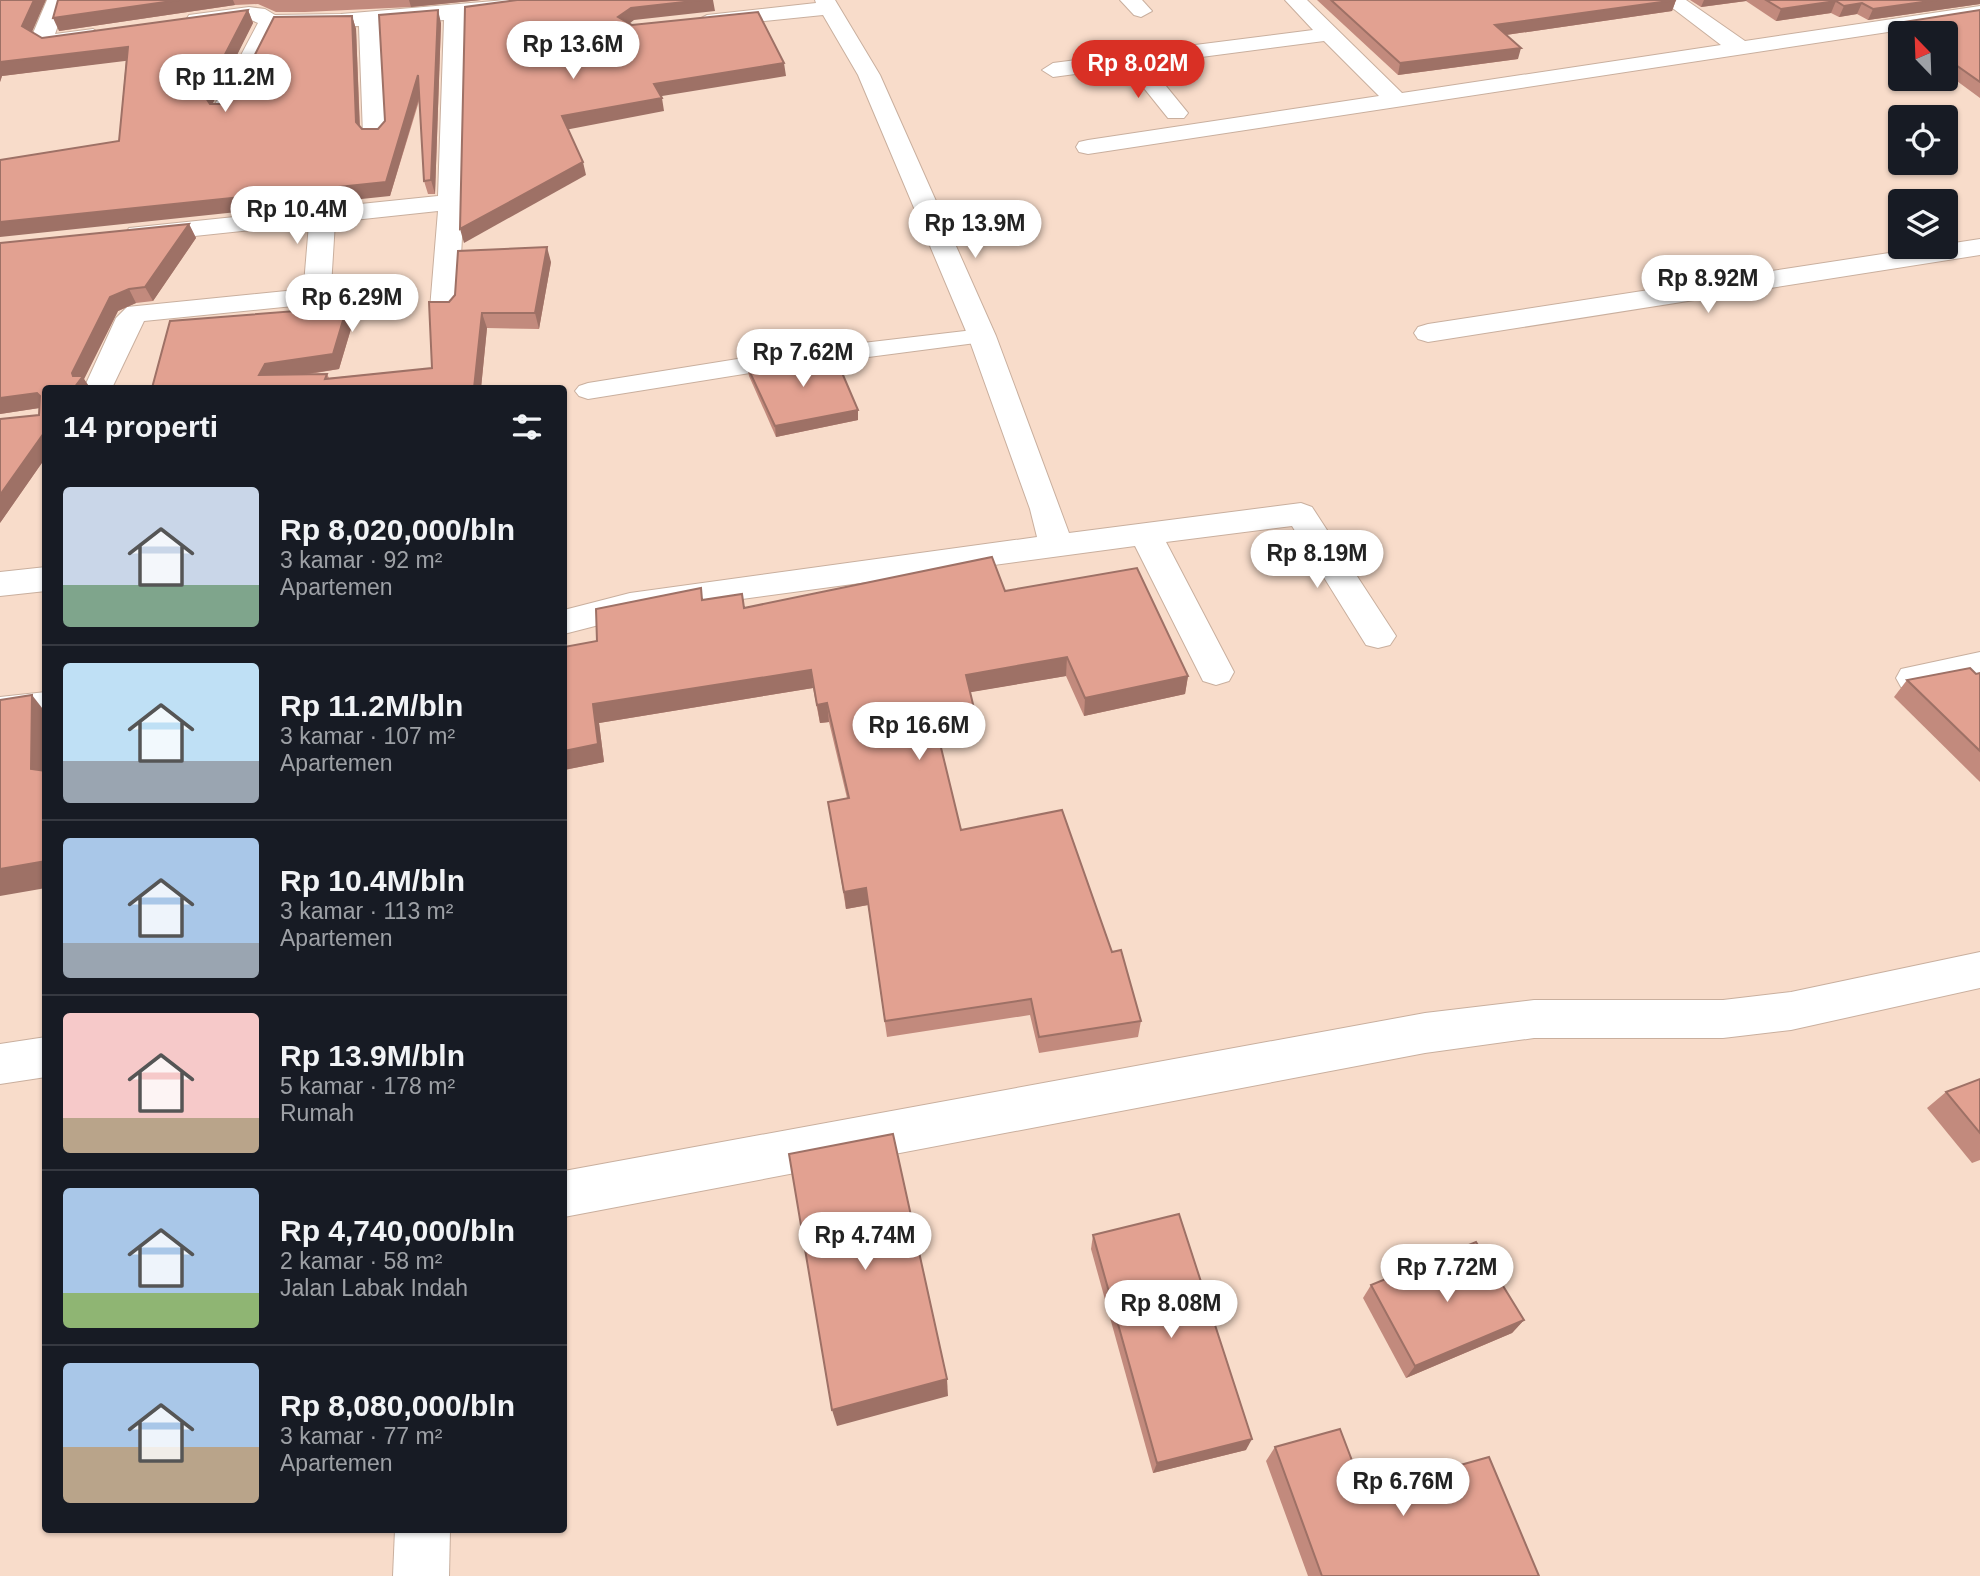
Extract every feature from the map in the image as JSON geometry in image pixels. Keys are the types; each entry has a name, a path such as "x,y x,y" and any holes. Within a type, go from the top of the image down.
{"street":[{"path":"57,0 42,38 48,41 111,33"},
{"path":"180,22 249,13 258,13 270,21 369,21 455,14 552,0"},
{"path":"1295,0 1395,99"},
{"path":"1672,0 1742,49"},
{"path":"689,23 826,4 869,75 982,336 1046,509 1055,544"},
{"path":"1088,147 1980,12"},
{"path":"443,309 451,202 455,14"},
{"path":"224,110 270,21"},
{"path":"369,21 376,135"},
{"path":"1053,70 1330,34"},
{"path":"1133,60 1176,113"},
{"path":"108,236 451,202"},
{"path":"99,385 130,318 137,313 290,299 312,293 317,287 323,216"},
{"path":"1428,333 1980,247"},
{"path":"567,621 597,611 666,599 1055,544 1301,514 1378,636"},
{"path":"1145,533 1216,672"},
{"path":"0,584 42,579"},
{"path":"1913,678 1980,665"},
{"path":"0,711 42,706"},
{"path":"567,1193 1425,1033 1534,1019 1723,1019 1791,1011 1980,970"},
{"path":"0,1064 42,1057"},
{"path":"421,1576 422,1533"}],"lane":[{"path":"588,391 793,359 982,336"}],"building":[{"path":"0,0 34,0 22,26 42,38 248,10 204,95 210,104 226,104 233,98 274,17 352,16 356,122 362,129 378,129 385,121 379,15 438,10 431,180 424,181 418,75 386,182 0,222 0,160 119,141 128,47 0,62"},
{"path":"58,0 179,0 53,18"},
{"path":"517,0 702,0 631,8 618,17 632,25 758,12 784,63 654,84 662,98 562,116 583,162 460,229 465,7"},
{"path":"1331,0 1676,0 1495,25 1521,48 1400,63"},
{"path":"1766,0 1937,0 1873,9 1862,3 1844,6 1836,1 1781,9"},
{"path":"1980,10 1980,82 1958,66 1958,21 1910,21"},
{"path":"189,224 145,287 129,289 110,297 72,373 73,376 83,376 76,385 42,385 42,436 0,495 0,419 39,415 40,396 37,393 0,398 0,243"},
{"path":"547,247 535,313 482,313 474,385 153,385 170,321 347,307 333,354 265,364 259,375 327,374 325,379 432,368 429,302 449,302 455,295 458,251"},
{"path":"834,354 858,410 775,426 747,366"},
{"path":"992,557 1005,591 1137,568 1188,676 1085,698 1067,657 966,675 977,721 936,727 961,830 1062,810 1112,952 1121,950 1141,1021 1039,1037 1031,999 885,1021 866,888 844,892 828,802 849,798 827,703 817,705 811,670 593,704 598,744 567,750 567,646 597,641 596,609 701,588 702,600 742,594 744,608"},
{"path":"1970,668 1976,674 1980,673 1980,751 1907,680"},
{"path":"32,695 31,769 42,770 42,862 0,869 0,700"},
{"path":"1980,1079 1980,1133 1946,1092"},
{"path":"893,1134 947,1379 832,1410 789,1154"},
{"path":"1179,1214 1252,1439 1157,1463 1093,1235"},
{"path":"1476,1242 1524,1320 1415,1366 1371,1285"},
{"path":"1340,1429 1364,1492 1489,1457 1539,1576 1322,1576 1275,1447"}]}
